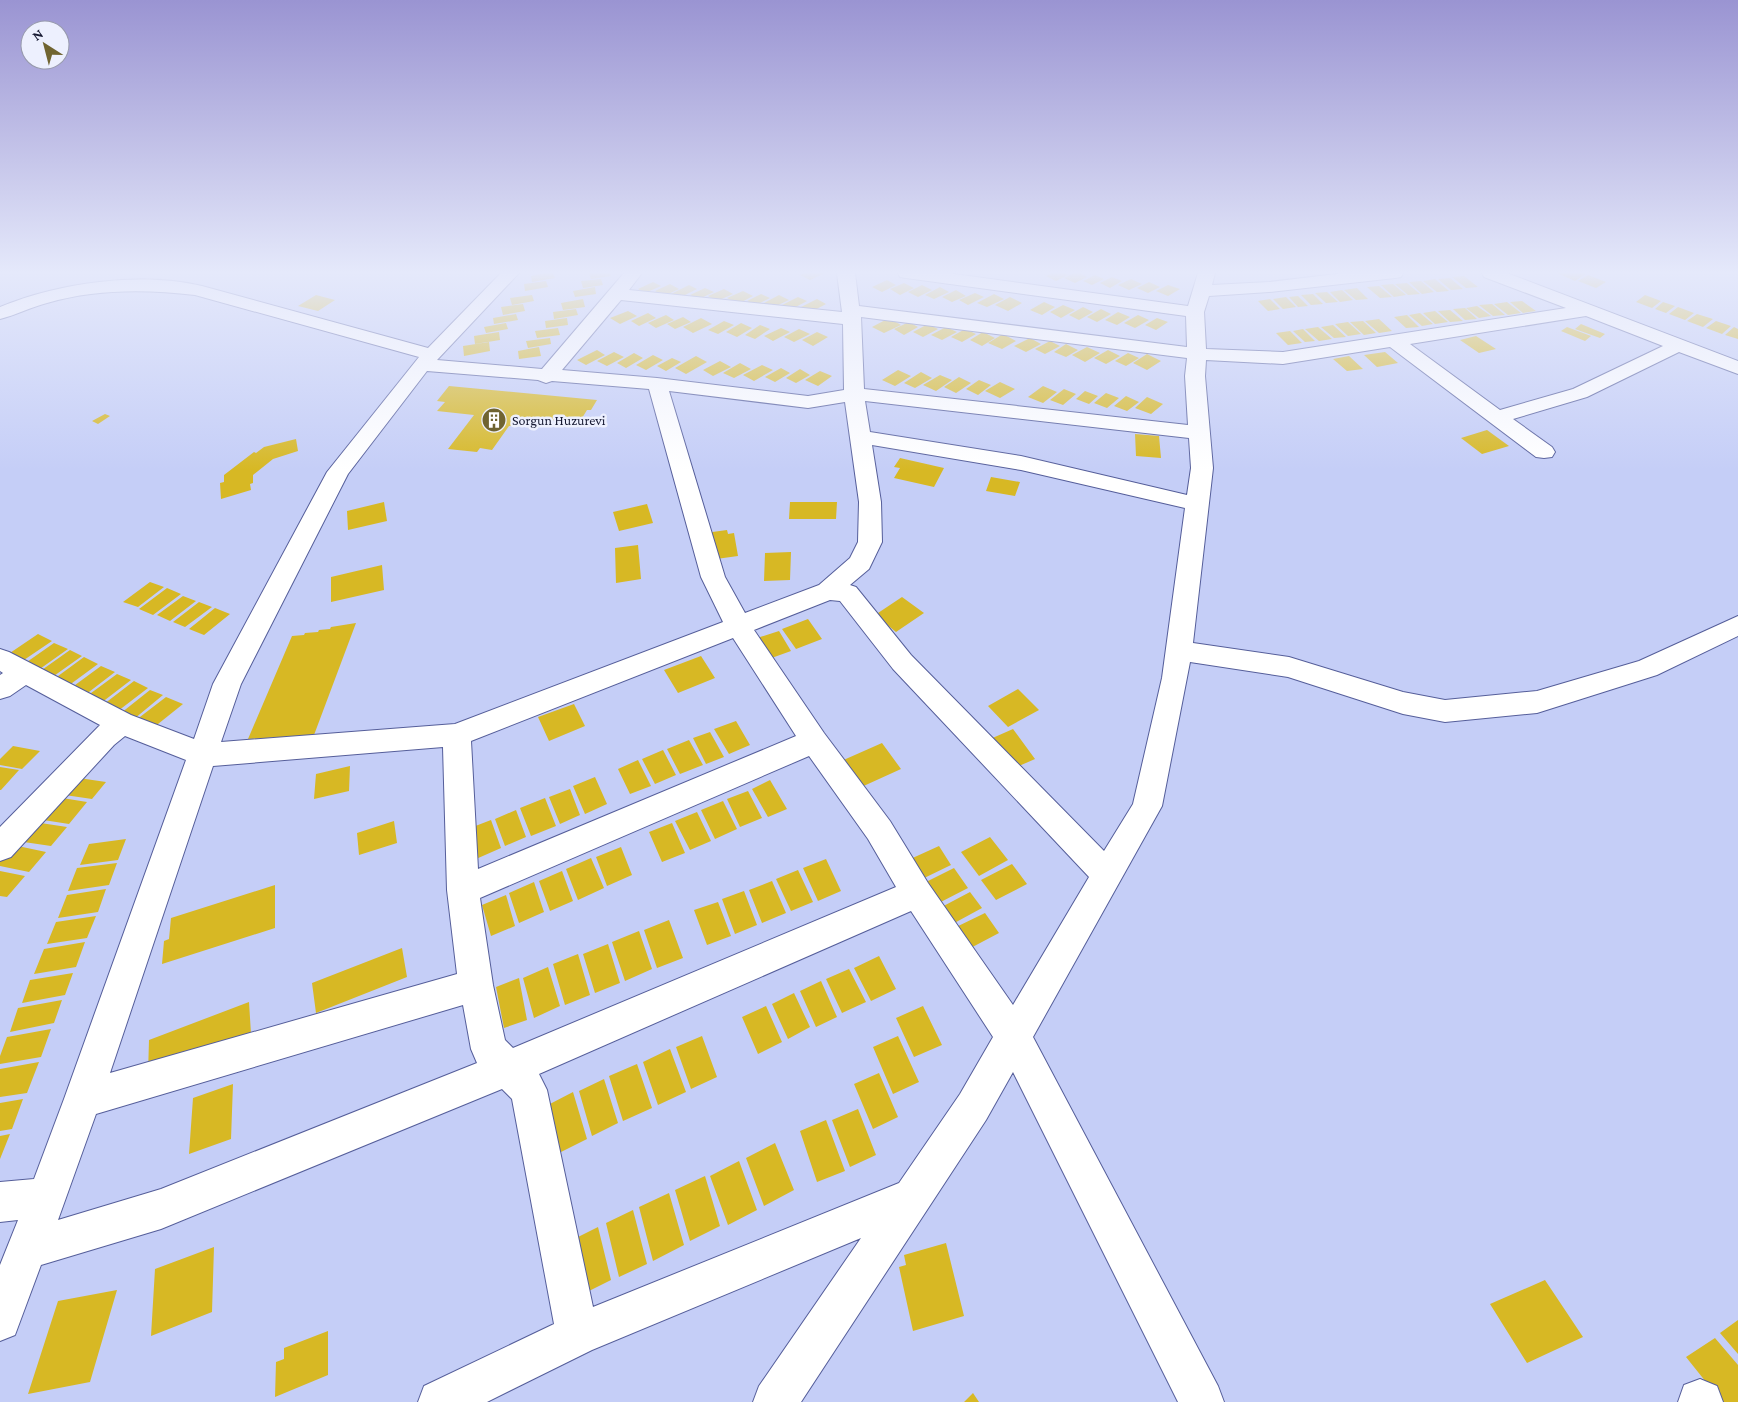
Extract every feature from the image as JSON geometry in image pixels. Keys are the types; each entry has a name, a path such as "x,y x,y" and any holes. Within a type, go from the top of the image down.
{"street":[{"path":"356,338 427,360 546,376 657,384 808,402 854,394 1199,433"},
{"path":"0,1320 83,1099 228,684 338,472 427,360 448,338"},
{"path":"546,376 578,338"},
{"path":"0,659 23,673 121,723 202,755 457,735 828,591 860,563 870,542 870,502 854,394 852,338"},
{"path":"1059,338 1197,354 1283,358 1410,338"},
{"path":"775,1402 973,1107 1147,806 1175,678 1202,468 1195,376 1198,338"},
{"path":"1657,338 1738,368"},
{"path":"1694,338 1738,355"},
{"path":"1394,341 1544,452"},
{"path":"1497,417 1580,393 1677,346"},
{"path":"657,384 713,577 738,625 814,741 879,830 917,893 1014,1036 1202,1402"},
{"path":"860,437 1021,462 1197,504"},
{"path":"828,591 847,593 902,662 1107,875"},
{"path":"1179,651 1289,668 1403,703 1445,711 1537,702 1648,668 1738,625"},
{"path":"0,689 23,673"},
{"path":"0,848 104,736 121,723"},
{"path":"457,735 463,890 476,985 489,1049 529,1090 577,1335"},
{"path":"463,890 814,741"},
{"path":"27,1249 161,1209 509,1068 917,893"},
{"path":"83,1099 476,985"},
{"path":"0,1202 46,1197"},
{"path":"440,1402 577,1335 912,1197"}],"building":[{"path":"474,338 500,338 500,340 475,344"},
{"path":"550,338 551,344 528,348 526,341"},
{"path":"787,338 801,338 794,342"},
{"path":"805,338 826,338 813,346 802,340"},
{"path":"954,338 968,338 962,342"},
{"path":"973,338 994,338 982,346 970,340"},
{"path":"996,338 1011,338 1016,341 1002,349 988,343"},
{"path":"1029,338 1041,344 1026,352 1014,346"},
{"path":"1281,338 1297,338 1302,343 1288,345"},
{"path":"1301,338 1312,338 1315,341 1305,342"},
{"path":"1316,338 1332,339 1319,341"},
{"path":"1480,338 1496,349 1479,353 1460,340"},
{"path":"1050,341 1060,346 1045,354 1035,349"},
{"path":"489,342 490,351 464,356 463,346"},
{"path":"1066,344 1078,350 1066,357 1054,352"},
{"path":"539,347 541,356 519,359 518,351"},
{"path":"1087,347 1100,353 1085,362 1072,355"},
{"path":"597,350 605,355 586,365 577,360"},
{"path":"1108,350 1120,356 1106,364 1094,358"},
{"path":"614,352 624,357 607,366 597,361"},
{"path":"1385,352 1398,363 1377,367 1364,355"},
{"path":"634,353 643,358 626,368 617,363"},
{"path":"1128,353 1139,358 1126,366 1115,361"},
{"path":"1147,354 1161,361 1147,370 1133,363"},
{"path":"653,355 663,360 646,370 636,365"},
{"path":"696,356 707,362 686,374 675,368"},
{"path":"1349,356 1363,369 1347,371 1333,359"},
{"path":"672,358 681,362 666,371 657,366"},
{"path":"720,361 731,367 713,376 703,370"},
{"path":"740,363 751,369 734,378 723,373"},
{"path":"762,365 773,370 754,381 743,375"},
{"path":"781,368 790,373 775,382 765,377"},
{"path":"800,369 810,375 796,383 786,378"},
{"path":"898,370 911,376 895,386 882,380"},
{"path":"820,371 832,376 818,386 805,380"},
{"path":"921,372 932,378 915,388 904,383"},
{"path":"940,375 952,380 936,391 923,385"},
{"path":"959,377 971,383 956,393 944,387"},
{"path":"979,380 991,385 978,395 966,389"},
{"path":"1000,382 1015,389 1000,398 985,391"},
{"name":"Sorgun Huzurevi","path":"449,386 597,400 591,410 587,410 579,423 520,417 514,426 509,426 492,450 480,448 477,452 448,449 474,415 437,411 445,402 437,401"},
{"path":"1043,386 1057,392 1043,403 1028,397"},
{"path":"1064,389 1076,394 1063,405 1050,400"},
{"path":"1085,391 1098,396 1089,404 1076,399"},
{"path":"1106,393 1119,398 1107,408 1094,403"},
{"path":"1126,396 1139,402 1127,411 1114,406"},
{"path":"1147,397 1163,404 1151,414 1135,408"},
{"path":"105,414 110,416 98,424 92,421"},
{"path":"1487,430 1509,446 1482,454 1461,438"},
{"path":"1135,434 1159,436 1161,458 1136,456"},
{"path":"296,439 298,451 273,459 253,475 253,483 250,484 251,490 221,499 220,483 224,482 224,475 254,452 256,453 264,447"},
{"path":"900,458 944,468 934,487 894,478 900,468 894,467"},
{"path":"991,477 1020,482 1015,496 986,491"},
{"path":"384,502 387,521 348,530 347,511"},
{"path":"790,502 837,502 836,519 789,519"},
{"path":"647,504 653,523 619,531 613,512"},
{"path":"727,530 728,534 734,533 738,556 709,560 705,533"},
{"path":"638,545 641,579 616,583 615,548"},
{"path":"791,552 790,580 764,581 765,553"},
{"path":"382,565 384,590 331,602 331,577"},
{"path":"150,582 164,587 138,607 123,602"},
{"path":"167,588 181,594 153,615 139,609"},
{"path":"183,596 196,601 170,621 157,615"},
{"path":"902,597 924,613 896,632 875,615"},
{"path":"199,602 212,607 185,627 173,622"},
{"path":"215,608 230,614 204,635 189,629"},
{"path":"808,619 822,639 796,649 782,629"},
{"path":"356,623 314,735 248,739 292,636"},
{"path":"779,631 791,651 766,660 754,639"},
{"path":"38,634 52,641 21,662 7,655"},
{"path":"54,643 68,649 37,671 24,664"},
{"path":"70,650 82,656 51,678 39,672"},
{"path":"701,656 715,678 678,693 664,670"},
{"path":"84,657 98,664 68,686 54,679"},
{"path":"101,666 115,672 85,695 71,688"},
{"path":"117,674 131,680 101,703 87,696"},
{"path":"134,681 148,688 118,711 104,704"},
{"path":"1018,689 1039,710 1008,727 988,706"},
{"path":"150,690 163,695 134,719 121,713"},
{"path":"166,697 183,704 153,728 136,720"},
{"path":"574,704 585,726 549,741 538,717"},
{"path":"736,721 750,745 729,754 714,729"},
{"path":"1013,729 1035,759 1010,770 988,740"},
{"path":"710,732 724,757 706,764 693,738"},
{"path":"689,740 703,765 680,774 667,749"},
{"path":"882,743 901,769 857,789 839,762"},
{"path":"13,746 40,751 22,769 0,765 0,759"},
{"path":"663,750 676,775 655,784 642,759"},
{"path":"638,760 651,786 630,794 618,769"},
{"path":"350,766 349,791 314,799 316,774"},
{"path":"0,767 19,770 1,790 0,790"},
{"path":"72,777 106,782 92,799 58,794"},
{"path":"595,777 607,804 585,814 573,786"},
{"path":"770,780 787,809 768,817 752,789"},
{"path":"570,789 580,815 560,824 549,797"},
{"path":"748,791 762,818 740,827 727,799"},
{"path":"56,797 87,802 69,824 37,819"},
{"path":"545,798 556,826 531,836 520,808"},
{"path":"723,801 737,829 715,839 701,810"},
{"path":"516,810 526,837 505,846 495,819"},
{"path":"697,812 711,841 690,850 675,821"},
{"path":"491,820 501,848 476,859 465,830"},
{"path":"394,821 397,843 359,855 357,833"},
{"path":"34,822 67,827 51,846 17,841"},
{"path":"672,823 685,853 662,862 649,832"},
{"path":"990,837 1008,860 979,876 961,852"},
{"path":"126,839 118,860 80,865 89,844"},
{"path":"13,845 46,852 29,872 0,866 0,859"},
{"path":"939,846 951,865 918,881 906,861"},
{"path":"621,847 632,875 607,886 596,857"},
{"path":"591,858 604,888 578,900 566,869"},
{"path":"826,859 841,891 818,901 803,868"},
{"path":"117,863 109,885 68,891 77,868"},
{"path":"1012,864 1027,884 996,900 981,880"},
{"path":"954,868 968,888 933,906 920,885"},
{"path":"798,870 813,902 791,911 776,879"},
{"path":"0,871 25,876 7,897 0,896"},
{"path":"562,871 573,901 550,911 539,881"},
{"path":"772,881 786,913 762,923 749,890"},
{"path":"534,882 544,912 519,923 509,893"},
{"path":"275,885 275,928 162,964 164,941 169,939 171,918"},
{"path":"106,889 98,912 58,918 67,895"},
{"path":"744,891 757,925 735,934 722,899"},
{"path":"970,892 982,908 947,927 936,910"},
{"path":"506,895 515,926 491,936 482,905"},
{"path":"718,902 731,936 707,945 694,910"},
{"path":"985,913 999,933 963,952 950,930"},
{"path":"96,916 87,938 47,944 56,922"},
{"path":"669,920 683,958 657,968 644,930"},
{"path":"639,931 652,969 625,981 612,942"},
{"path":"85,942 76,967 34,974 44,949"},
{"path":"608,944 620,983 595,993 583,954"},
{"path":"402,948 407,977 316,1013 312,983"},
{"path":"578,954 590,995 565,1005 553,964"},
{"path":"879,956 896,989 871,1001 854,968"},
{"path":"548,967 560,1006 534,1018 523,978"},
{"path":"849,969 866,1002 842,1013 826,979"},
{"path":"73,973 65,995 22,1003 30,980"},
{"path":"519,978 527,1020 504,1028 496,987"},
{"path":"821,981 837,1017 816,1027 800,991"},
{"path":"794,993 810,1027 788,1039 772,1004"},
{"path":"62,1000 54,1023 10,1032 18,1008"},
{"path":"249,1002 251,1034 148,1074 149,1040"},
{"path":"766,1006 782,1042 758,1054 742,1017"},
{"path":"923,1006 942,1045 914,1057 896,1018"},
{"path":"51,1029 41,1057 0,1064 0,1056 7,1037"},
{"path":"702,1036 717,1077 691,1089 676,1047"},
{"path":"898,1036 919,1082 893,1094 873,1047"},
{"path":"670,1049 686,1092 658,1105 643,1062"},
{"path":"39,1062 27,1093 0,1097 0,1069"},
{"path":"637,1064 652,1108 623,1121 609,1076"},
{"path":"879,1073 898,1117 873,1129 854,1084"},
{"path":"604,1079 618,1123 592,1136 579,1091"},
{"path":"233,1084 231,1139 189,1154 193,1098"},
{"path":"573,1092 587,1139 559,1153 546,1106"},
{"path":"23,1099 12,1129 0,1131 0,1103"},
{"path":"858,1109 876,1155 850,1167 832,1120"},
{"path":"826,1120 845,1171 817,1182 800,1131"},
{"path":"10,1134 0,1159 0,1136"},
{"path":"775,1143 794,1190 764,1206 746,1158"},
{"path":"739,1161 757,1210 728,1225 710,1176"},
{"path":"705,1176 720,1226 690,1241 675,1190"},
{"path":"669,1193 684,1245 653,1261 639,1207"},
{"path":"633,1210 647,1264 619,1277 606,1223"},
{"path":"598,1227 611,1280 581,1295 568,1242"},
{"path":"946,1243 964,1316 913,1331 899,1267 906,1265 904,1255"},
{"path":"214,1247 212,1312 151,1336 155,1269"},
{"path":"1545,1280 1583,1337 1527,1363 1490,1304"},
{"path":"117,1290 90,1382 28,1394 58,1301"},
{"path":"1738,1320 1738,1354 1720,1333"},
{"path":"328,1331 328,1375 275,1397 276,1362 284,1359 284,1348"},
{"path":"1715,1338 1738,1365 1738,1402 1722,1402 1686,1357"},
{"path":"973,1393 979,1402 964,1402"}],"place":[{"name":"Sorgun Huzurevi","path":"494,420"}]}
